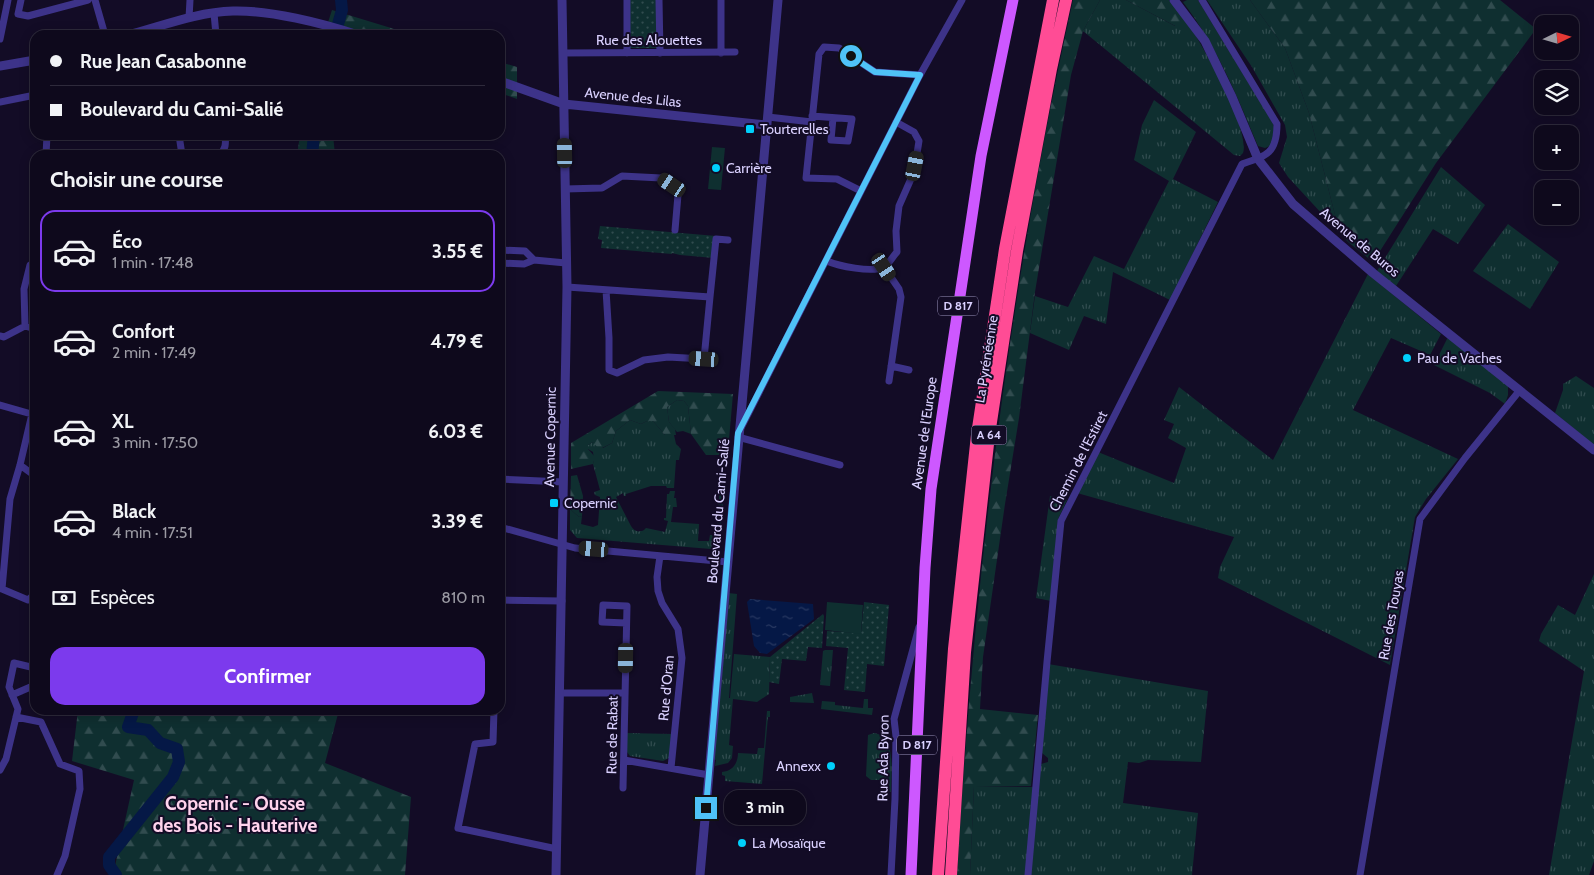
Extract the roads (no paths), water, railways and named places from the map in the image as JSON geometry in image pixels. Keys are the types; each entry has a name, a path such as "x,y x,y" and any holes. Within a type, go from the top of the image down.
{"highway":[{"name":"La Pyrénéenne","path":"938,875 954,649 977,435 1005,249 1053,0"},
{"name":"La Pyrénéenne","path":"951,875 965,652 989,434 1017,251 1051,69 1066,0"}],"main road":[{"name":"Avenue de l'Europe","path":"911,875 928,518 938,432 982,156 1013,0"}],"street":[{"path":"0,39 8,0"},
{"path":"18,14 22,0"},
{"path":"6,12 28,16 88,0"},
{"path":"95,0 104,30"},
{"path":"189,18 190,0"},
{"name":"Avenue Copernic","path":"556,875 567,287 562,0"},
{"path":"627,0 628,53"},
{"path":"659,0 660,53"},
{"path":"720,0 721,52"},
{"name":"Boulevard du Cami-Salié","path":"700,875 778,0"},
{"path":"840,466 738,435 920,75 962,0"},
{"name":"Avenue de Buros","path":"1174,0 1205,41 1232,97 1258,159 1293,204 1373,273 1594,450"},
{"name":"Chemin de l'Estiret","path":"1028,875 1061,520 1242,164 1258,159 1271,150 1277,140 1277,124 1202,0"},
{"path":"155,30 189,18 234,11 276,15 340,30"},
{"path":"214,13 216,30"},
{"path":"861,191 837,180 806,178 819,54 824,46 839,48 875,72 920,75"},
{"name":"Rue des Alouettes","path":"563,53 735,52"},
{"path":"0,66 30,61"},
{"name":"Avenue des Lilas","path":"505,83 564,104 768,121"},
{"path":"0,102 30,96"},
{"path":"768,121 833,118"},
{"path":"827,260 832,263 856,268 874,269 884,267 897,252 896,231 899,206 914,172 919,141 914,132 896,122"},
{"path":"565,189 602,188 622,176 661,178 672,185 678,196 675,230"},
{"path":"606,290 609,370 617,372 644,360 668,356 704,359 716,239 728,240"},
{"path":"505,250 525,251 534,260"},
{"path":"505,263 524,264 534,260 566,263"},
{"path":"25,326 24,289 30,265"},
{"path":"884,267 899,289 901,297 889,381"},
{"path":"567,287 710,297"},
{"path":"0,336 4,337 25,326 30,328"},
{"path":"891,366 909,370"},
{"name":"Rue des Touyas","path":"1360,875 1420,519 1465,458 1520,390"},
{"path":"0,405 30,413"},
{"path":"30,426 10,500 2,589 28,600 30,598"},
{"path":"20,465 30,472"},
{"path":"505,480 563,482"},
{"path":"505,528 575,548 728,562"},
{"name":"Rue d'Oran","path":"660,556 657,577 658,591 662,603 678,629 682,658 671,768"},
{"path":"505,600 562,601"},
{"name":"Rue Ada Byron","path":"891,875 895,799 896,736 894,719 912,647 923,614"},
{"name":"Rue de Rabat","path":"623,788 626,623"},
{"path":"0,770 6,759 18,709 9,687 14,663 30,667"},
{"path":"12,694 30,687"},
{"path":"559,693 625,693"},
{"path":"494,715 493,742 475,744 458,828 557,849"},
{"path":"16,717 41,722 60,764 79,770 80,789 65,856 57,875"},
{"path":"624,760 709,775"}],"water":[{"path":"750,599 813,604 814,619 767,654 760,653 754,646 747,602"}],"waterway":[{"path":"336,30 342,10 341,0"},
{"path":"312,150 314,140"},
{"path":"116,875 109,865 109,857 173,777 179,762 177,749 160,743 148,730 128,727 132,715"}],"place":[{"name":"Tourterelles","path":"750,129"},
{"name":"Carrière","path":"716,168"},
{"name":"Pau de Vaches","path":"1407,358"},
{"name":"Copernic","path":"554,503"},
{"name":"Annexx","path":"831,766"},
{"name":"La Mosaïque","path":"742,843"}],"district":[{"name":"Copernic - Ousse des Bois - Hauterive","path":"235,814"}]}
